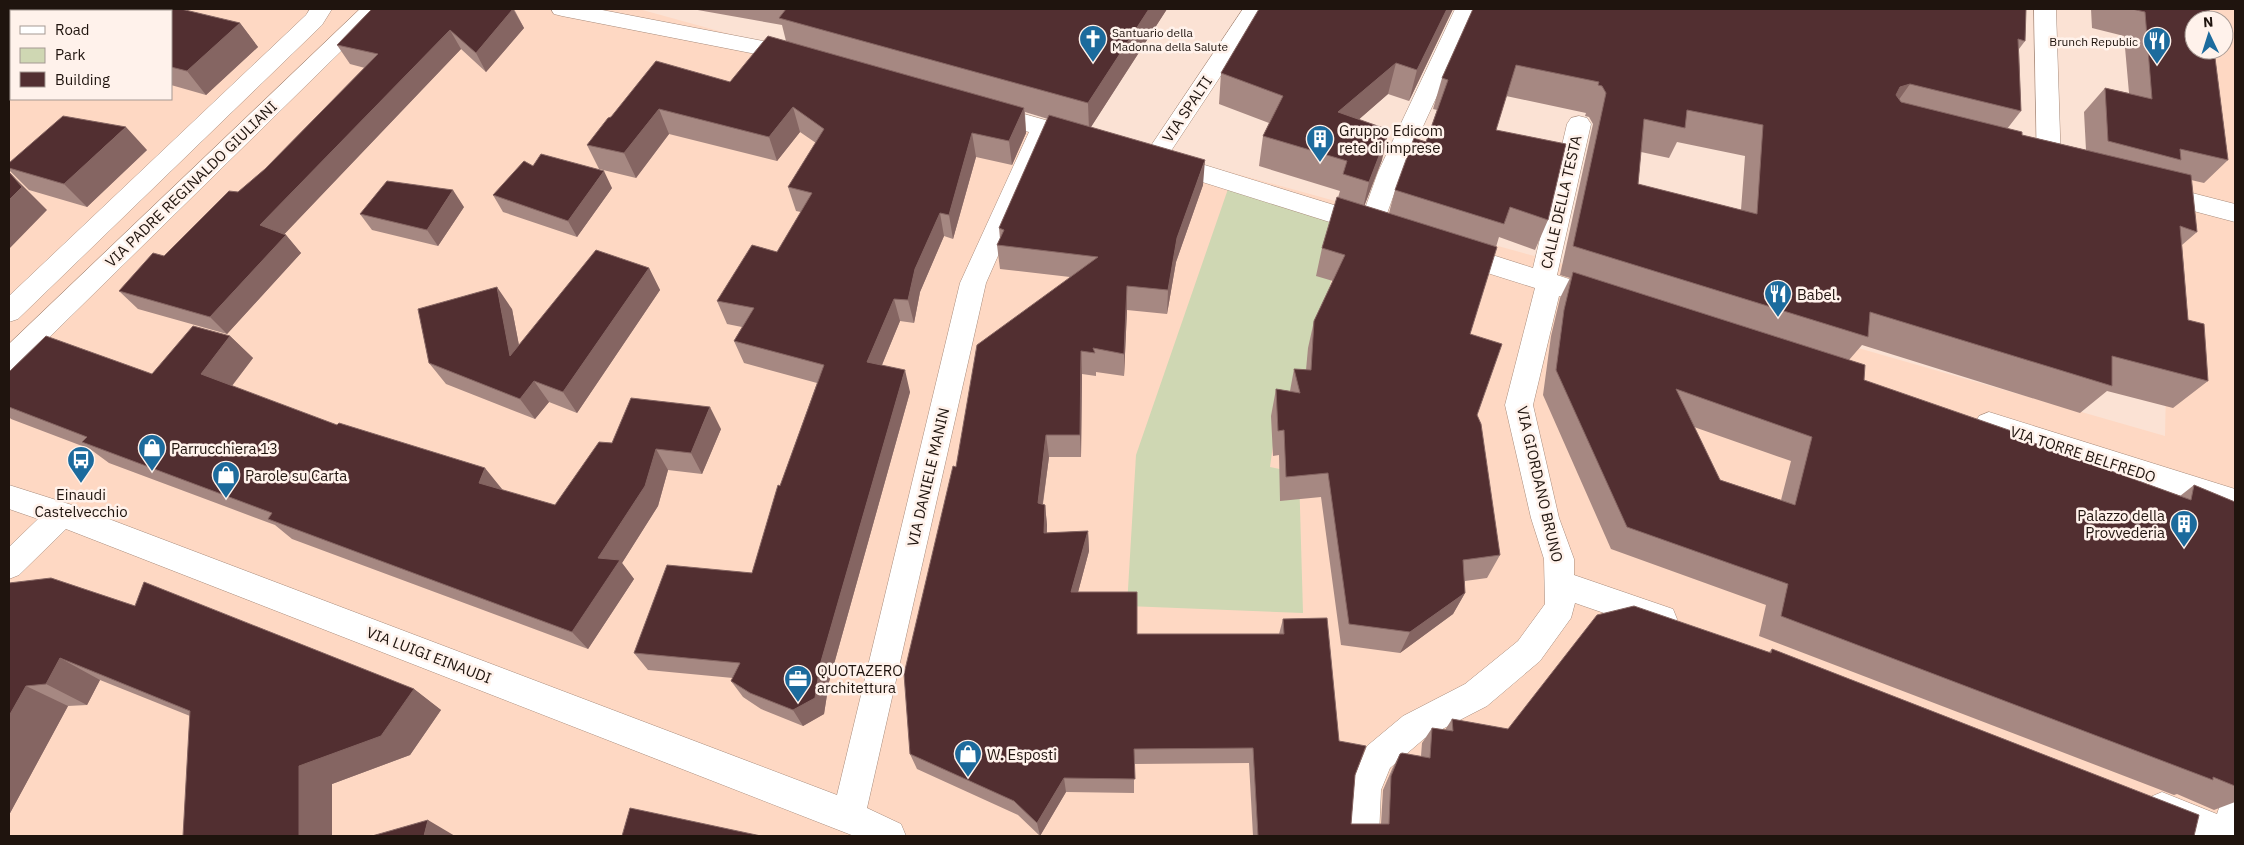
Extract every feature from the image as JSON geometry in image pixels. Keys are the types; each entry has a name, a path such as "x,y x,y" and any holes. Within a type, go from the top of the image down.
{"street":[{"path":"9,312 309,25 320,9"},
{"name":"VIA PADRE REGINALDO GIULIANI","path":"9,360 356,23 373,9"},
{"path":"571,9 763,48 819,64"},
{"name":"VIA SPALTI","path":"1154,159 1254,9"},
{"path":"1130,152 1380,229 1390,172 1466,9"},
{"path":"2045,9 2049,166"},
{"path":"970,106 1105,145"},
{"name":"CALLE DELLA TESTA","path":"1546,282 1579,124"},
{"name":"VIA DANIELE MANIN","path":"845,826 973,283 1043,127"},
{"path":"2136,188 2235,213"},
{"path":"1435,246 1626,307"},
{"name":"VIA GIORDANO BRUNO","path":"1362,836 1365,790 1378,758 1414,727 1476,696 1529,651 1560,608 1559,559 1545,518 1519,405 1546,282"},
{"name":"VIA TORRE BELFREDO","path":"1965,416 2235,501"},
{"name":"VIA LUIGI EINAUDI","path":"10,500 62,514 845,826 889,836"},
{"path":"9,566 62,514"},
{"path":"1560,584 1690,628"},
{"path":"2135,799 2230,826"}],"shaded area":[{"path":"9,9 639,9 1632,283 2165,436 2174,9 2235,9 2235,836 9,836"}],"green space":[{"path":"1228,189 1342,223 1303,427 1276,423 1270,467 1299,473 1303,613 1127,606 1136,455"}],"building":[{"path":"181,9 240,23 187,71 172,67 172,10 83,10"},
{"path":"372,9 513,9 476,53 450,30 260,225 286,235 210,317 119,291 153,253 164,256 229,191 238,192 265,169 378,54 337,45"},
{"path":"786,9 1149,9 1088,103 779,18"},
{"path":"1259,9 1447,9 1417,70 1396,63 1338,112 1389,130 1369,182 1343,174 1347,161 1263,136 1283,96 1221,73"},
{"path":"1473,9 2026,9 2025,41 2018,39 2021,111 1910,84 1900,87 1896,95 1901,102 2022,132 2022,135 2191,175 2197,232 2180,226 2188,320 2204,324 2208,381 2112,356 2112,386 1870,312 1868,337 1573,246 1606,93 1602,86 1598,85 1599,82 1516,65 1496,130 1566,144 1548,220 1510,207 1504,224 1395,190 1414,138 1426,142 1448,80 1442,78","holes":["1687,110 1763,125 1757,214 1638,184 1644,119 1685,128"]},
{"path":"2132,9 2209,9 2184,10 2184,60 2215,60 2228,160 2180,149 2181,160 2108,141 2105,88 2152,99 2145,12"},
{"path":"768,36 1024,108 1009,141 972,133 949,215 940,213 915,269 908,300 894,299 867,362 905,370 820,665 815,698 793,710 750,693 731,681 740,663 634,653 667,565 752,573 778,485 780,486 824,365 734,341 754,308 717,301 752,245 777,252 812,193 788,187 824,129 793,107 769,137 659,109 624,153 587,145 656,61 730,82"},
{"path":"1049,115 1205,160 1177,238 1168,290 1127,286 1124,354 1093,348 1095,353 1081,351 1080,435 1046,435 1038,503 1045,505 1044,533 1088,531 1071,592 1137,592 1137,634 1284,634 1283,619 1327,618 1339,741 1366,746 1355,775 1351,824 1389,824 1391,776 1400,754 1430,758 1432,728 1453,731 1452,719 1508,729 1597,615 1634,606 1771,653 1772,649 2199,815 2194,836 1258,836 1253,748 1134,749 1135,779 1064,778 1037,823 1014,801 910,754 904,674 953,466 956,467 977,345 1098,257 997,245 1004,230 999,228"},
{"path":"63,116 126,127 64,184 9,168 9,163"},
{"path":"541,154 604,171 568,221 493,195 524,161 533,166"},
{"path":"9,172 22,187 9,200"},
{"path":"387,181 453,190 427,230 360,214"},
{"path":"1337,197 1497,247 1470,334 1502,344 1477,415 1481,424 1500,555 1463,560 1465,593 1410,632 1349,624 1328,473 1286,477 1284,430 1278,431 1276,389 1300,393 1294,369 1311,370 1314,321 1345,255 1322,248"},
{"path":"596,250 649,268 563,392 534,381 520,399 429,363 418,309 497,287 510,356"},
{"path":"1573,272 1865,365 1864,380 2023,435 2023,439 2191,500 2194,485 2235,502 2235,786 2213,777 2213,780 1781,616 1788,584 1627,527 1556,370 1564,310","holes":["1676,389 1812,437 1795,505 1720,480"]},
{"path":"193,326 230,336 201,374 337,425 339,423 485,468 479,483 555,505 599,442 612,443 631,398 710,407 691,453 656,449 645,486 598,558 620,560 572,632 268,519 272,513 82,442 87,437 9,407 9,372 46,336 152,374"},
{"path":"51,578 135,606 144,582 414,689 381,736 299,766 299,836 183,836 190,711 60,658 46,684 26,686 9,716 9,583"},
{"path":"630,808 761,836 622,836"},
{"path":"428,820 424,836 372,836"}],"place":[{"name":"Santuario della Madonna della Salute","path":"1093,63"},
{"name":"Brunch Republic","path":"2157,65"},
{"name":"Gruppo Edicom rete di imprese","path":"1320,163"},
{"name":"Babel.","path":"1778,318"},
{"name":"Parrucchiera 13","path":"152,472"},
{"name":"Einaudi Castelvecchio","path":"81,484"},
{"name":"Parole su Carta","path":"226,499"},
{"name":"Palazzo della Provvederia","path":"2184,548"},
{"name":"QUOTAZERO architettura","path":"798,703"},
{"name":"W. Esposti","path":"968,778"}]}
